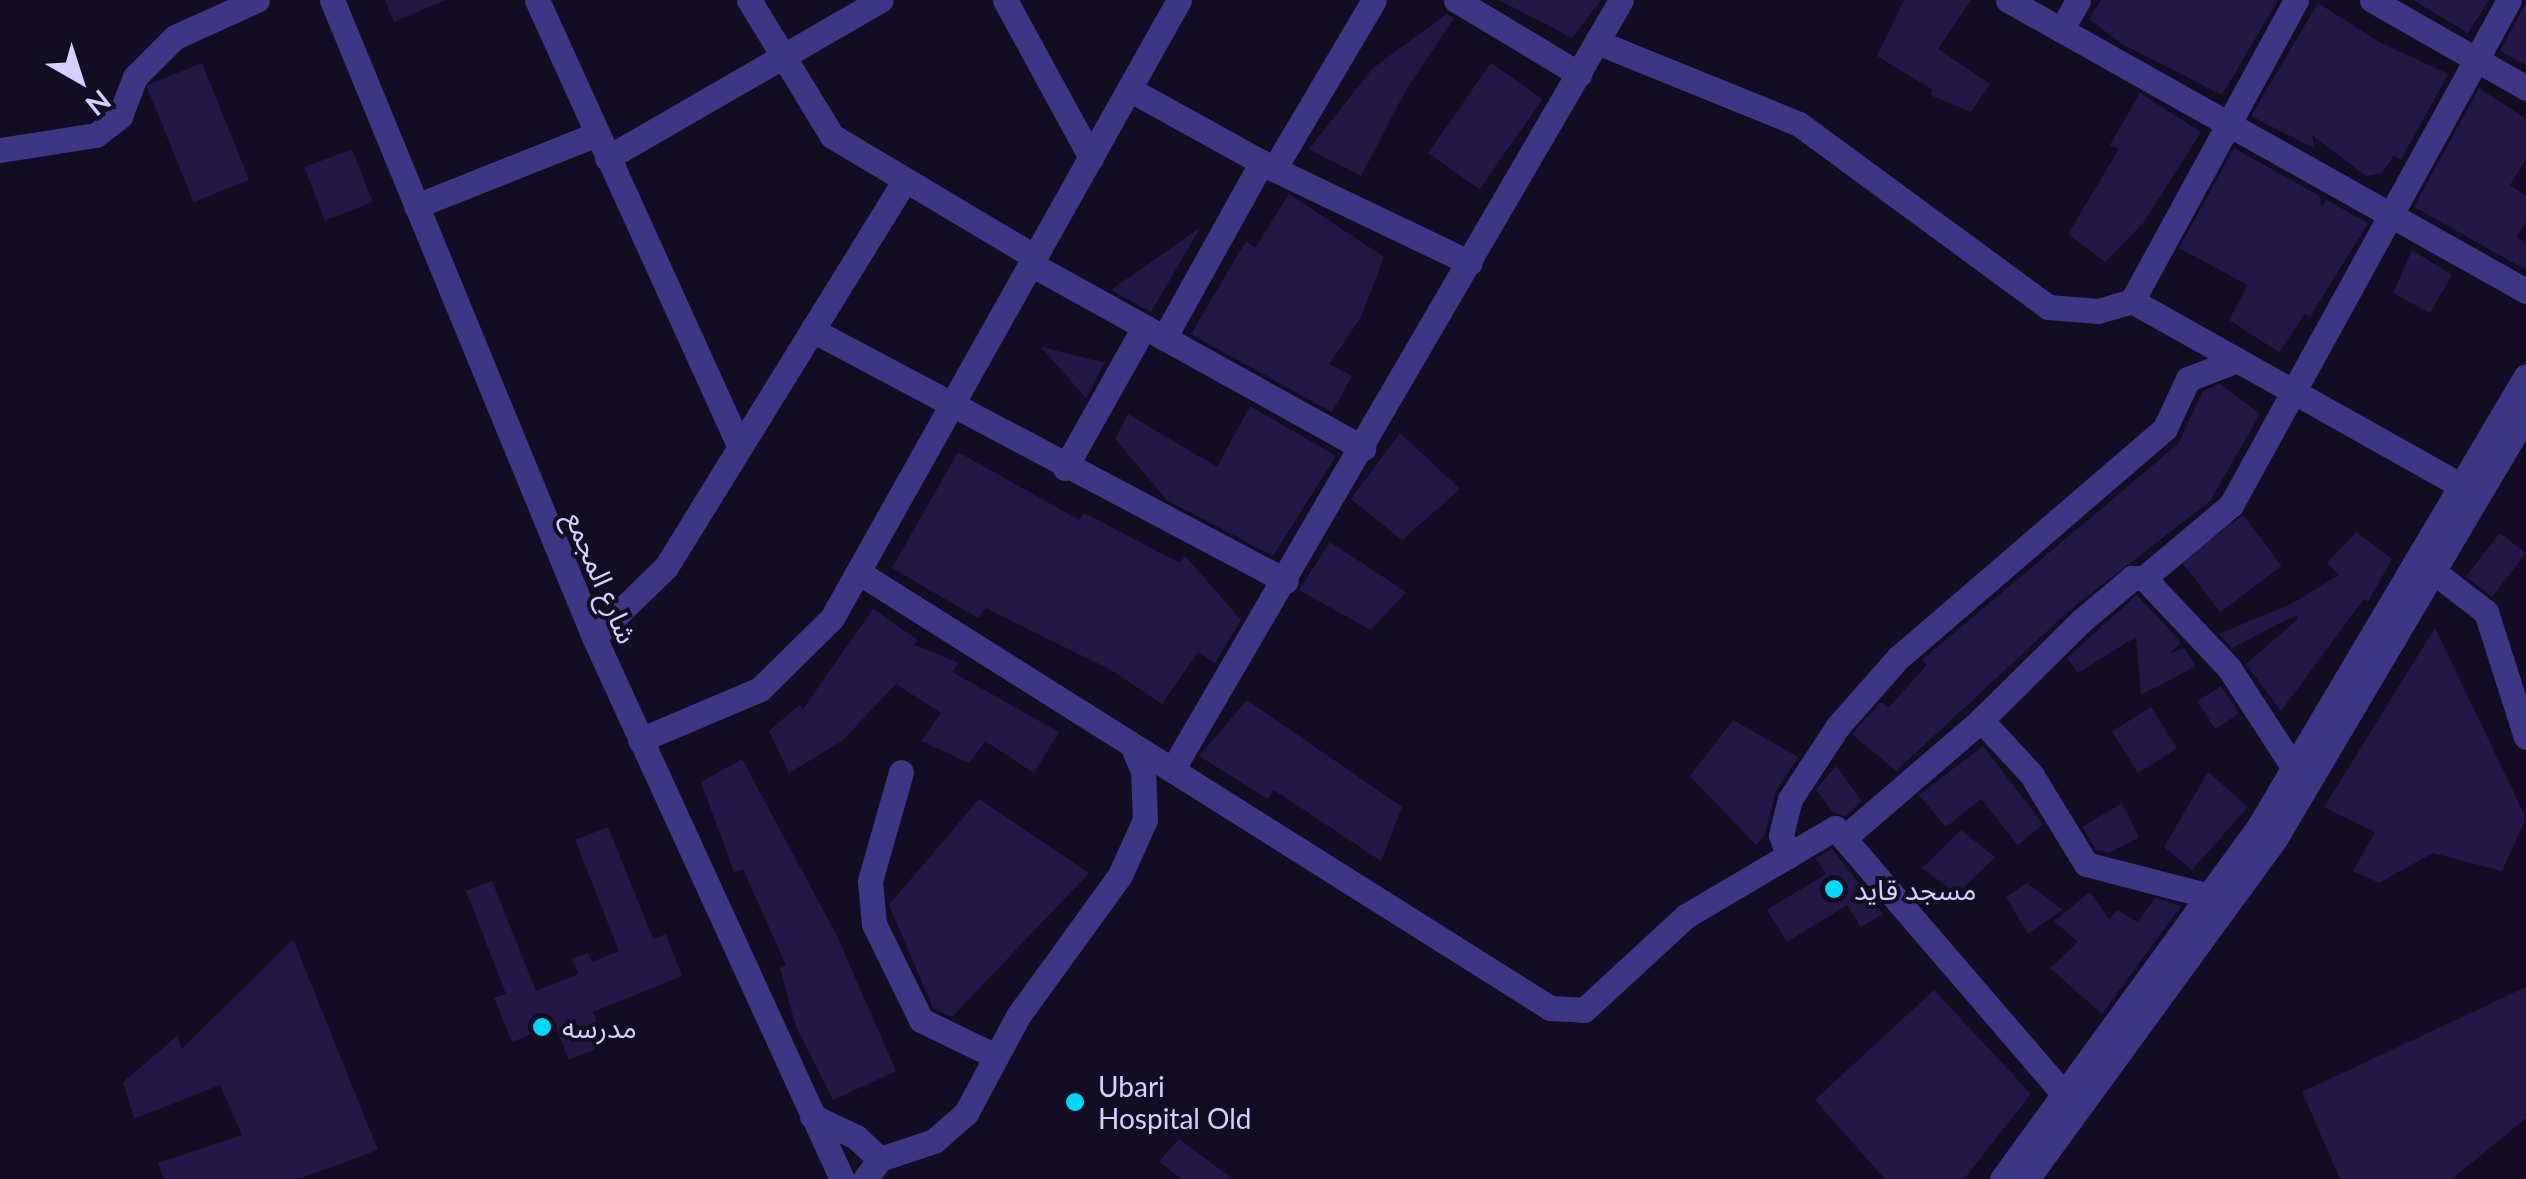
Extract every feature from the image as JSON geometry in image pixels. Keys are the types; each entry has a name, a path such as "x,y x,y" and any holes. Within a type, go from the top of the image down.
{"street":[{"path":"0,150 96,135 120,116 135,77 175,36 257,0"},
{"name":"شارع المجمع","path":"332,0 594,637 812,1116 834,1176"},
{"path":"537,0 740,447"},
{"path":"749,0 832,136 1154,333 1364,448"},
{"path":"416,206 602,146 783,56 881,0"},
{"path":"1005,0 1091,158"},
{"path":"640,740 760,688 832,618 1180,0"},
{"path":"1065,468 1374,0"},
{"path":"1456,0 1579,74"},
{"path":"1172,770 1286,582 1621,0"},
{"path":"2008,0 2526,292"},
{"path":"2061,30 2078,0"},
{"path":"1597,42 1799,124 2048,308 2098,312 2132,301 2296,0"},
{"path":"2372,0 2526,88"},
{"path":"1844,838 1981,720 2081,621 2132,578 2144,578 2232,505 2290,390 2509,0"},
{"path":"1130,89 1268,165 1470,262"},
{"path":"594,637 666,567 905,180"},
{"path":"2132,301 2461,486"},
{"path":"812,330 950,408 1286,582"},
{"path":"1788,856 1781,835 1790,799 1838,726 1898,658 2165,428 2188,379 2237,360"},
{"path":"2002,1179 2210,896 2294,768 2526,376"},
{"path":"2027,1179 2274,839 2526,415"},
{"path":"858,572 1550,1008 1584,1010 1686,916 1835,828 2065,1096"},
{"path":"2434,572 2486,612 2526,737"},
{"path":"2144,578 2229,668 2294,768"},
{"path":"1981,720 2031,774 2086,864 2210,896"},
{"path":"812,1116 842,1128 873,1169 916,1150 951,1128 978,1096 996,1056 1137,844 1146,796 1133,748"},
{"path":"902,772 870,881 874,924 921,1020 996,1056"}],"building":[{"path":"385,0 445,0 394,22"},
{"path":"1499,0 1601,0 1572,38"},
{"path":"1904,0 1971,0 1938,49 1990,84 1971,112 1930,95 1933,90 1877,56"},
{"path":"2101,0 2278,0 2222,95 2122,44 2089,19"},
{"path":"2413,0 2489,0 2468,33"},
{"path":"2318,3 2379,42 2448,74 2401,160 2394,155 2382,173 2366,176 2312,135 2314,148 2251,116"},
{"path":"2526,3 2526,65 2500,51"},
{"path":"1447,14 1454,18 1406,90 1361,176 1309,149 1373,68"},
{"path":"202,63 249,180 194,202 146,85"},
{"path":"1491,63 1543,99 1480,189 1428,153"},
{"path":"2479,88 2526,119 2526,159 2510,185 2526,196 2526,221 2516,237 2526,243 2526,270 2414,207"},
{"path":"2140,93 2201,132 2144,222 2105,262 2068,234 2119,149 2110,145"},
{"path":"2234,148 2320,196 2321,207 2327,200 2368,223 2310,317 2305,314 2279,352 2229,320 2248,285 2179,248"},
{"path":"352,149 372,202 325,220 304,167"},
{"path":"1289,194 1384,257 1361,317 1329,364 1352,376 1332,412 1191,334 1246,241 1255,248"},
{"path":"1200,228 1151,312 1111,290"},
{"path":"2412,250 2452,275 2430,313 2393,293"},
{"path":"1041,347 1105,363 1086,398"},
{"path":"2220,384 2260,414 2210,501 2071,609 1896,771 1852,734 1881,702 1888,708 1927,665 1922,660 2178,444 2203,391"},
{"path":"1250,406 1336,456 1273,556 1167,500 1115,439 1128,414 1217,467"},
{"path":"1400,433 1460,489 1402,540 1351,499"},
{"path":"958,452 1079,520 1084,513 1180,563 1185,556 1241,620 1215,663 1198,652 1162,704 1111,670 986,608 978,618 892,568"},
{"path":"2243,515 2282,566 2220,612 2182,561"},
{"path":"2356,532 2392,559 2368,602 2364,599 2281,711 2246,664 2298,619 2296,615 2232,648 2219,634 2291,604 2339,575 2327,563"},
{"path":"2500,533 2526,553 2492,597 2466,576"},
{"path":"1330,542 1406,592 1371,630 1299,590"},
{"path":"2137,595 2181,642 2169,654 2184,648 2196,666 2141,695 2136,637 2078,673 2067,658"},
{"path":"873,609 918,640 914,645 959,663 952,672 1059,732 1034,773 985,741 969,763 921,741 941,713 896,684 842,741 789,773 769,731 799,705 803,709"},
{"path":"2435,628 2526,818 2502,871 2433,853 2379,883 2353,871 2375,832 2324,807"},
{"path":"2221,686 2239,714 2215,729 2198,701"},
{"path":"1247,700 1402,807 1381,861 1274,790 1268,799 1199,756"},
{"path":"2151,707 2177,749 2138,773 2112,731"},
{"path":"1733,720 1798,757 1776,791 1765,834 1756,845 1690,776"},
{"path":"1983,746 2043,824 2018,845 1981,799 1946,827 1919,795"},
{"path":"742,759 837,936 896,1071 833,1100 796,1027 780,968 786,965 743,869 734,872 701,782"},
{"path":"1836,766 1862,801 1845,816 1833,812 1816,790"},
{"path":"2208,772 2248,807 2192,870 2164,847"},
{"path":"979,799 1089,873 952,1017 933,1008 889,905"},
{"path":"2122,803 2139,838 2109,853 2096,850 2082,827"},
{"path":"608,827 653,939 666,934 682,976 593,1012 606,1045 569,1060 555,1025 512,1042 494,998 506,994 466,891 492,881 536,991 578,974 572,959 588,953 592,962 619,951 575,840"},
{"path":"1961,830 1995,857 1957,894 1922,868"},
{"name":"مسجد قايد","path":"1832,849 1883,914 1861,927 1847,905 1787,942 1767,910 1826,874 1816,858"},
{"path":"2027,883 2062,910 2028,934 2006,897"},
{"path":"2090,892 2109,920 2117,910 2138,922 2155,898 2181,906 2102,1014 2050,968 2078,942 2054,921"},
{"path":"293,939 378,1150 298,1179 164,1179 158,1163 242,1135 220,1085 134,1119 123,1082 177,1036 182,1049"},
{"path":"2526,987 2526,1118 2452,1179 2340,1179 2302,1092"},
{"path":"1934,990 2031,1094 1964,1179 1885,1179 1815,1100"},
{"path":"1179,1139 1233,1179 1182,1179 1159,1162"}],"place":[{"name":"مسجد قايد","path":"1834,889"},
{"name":"مدرسه","path":"542,1027"},
{"name":"Ubari Hospital Old","path":"1075,1102"}]}
